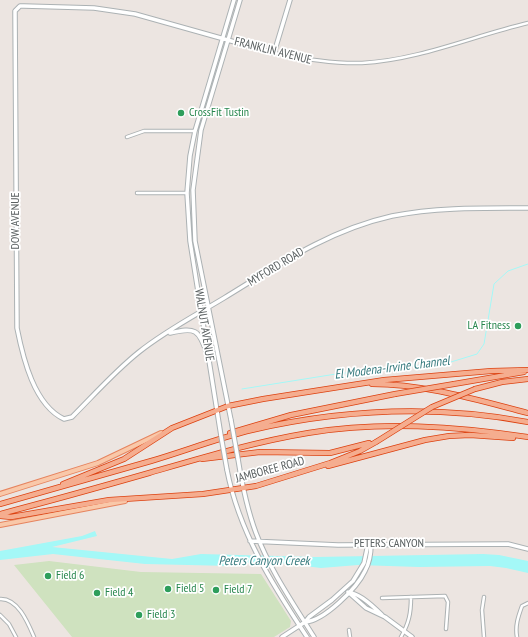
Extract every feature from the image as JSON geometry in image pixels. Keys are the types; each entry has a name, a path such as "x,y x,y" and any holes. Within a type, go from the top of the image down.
{"highway":[{"path":"56,487 69,480 124,459 172,428 217,409 228,406 356,384 491,371 528,371"},
{"path":"191,448 235,431 291,415 395,394 528,371"},
{"name":"JAMBOREE ROAD","path":"137,499 230,490 300,474 360,451 432,407 475,389 502,382 528,379"},
{"path":"356,384 403,385 441,392 528,413"},
{"path":"0,504 252,430 301,420 359,413 450,412 494,416 528,422"},
{"path":"0,515 240,447 304,434 361,428 431,426 475,429 528,438"},
{"path":"300,474 425,440 449,436 528,438"},
{"path":"196,459 210,459 268,452 330,453 376,442"},
{"path":"0,515 11,517 109,500 137,499"}],"main road":[{"path":"0,494 98,463 172,428"},
{"name":"JAMBOREE ROAD","path":"0,526 137,499"}],"street":[{"name":"WALNUT AVENUE","path":"234,0 195,131 190,156 187,193 190,241 230,490 255,553 307,637"},
{"name":"WALNUT AVENUE","path":"240,0 201,130 194,171 193,206 195,241 248,508 264,553 314,637"},
{"path":"274,53 290,0"},
{"name":"FRANKLIN AVENUE","path":"17,8 24,6 111,10 143,15 274,53 317,61 356,63 381,61 434,50 528,22"},
{"name":"DOW AVENUE","path":"17,8 15,15 17,328 22,352 34,384 43,401 64,419"},
{"path":"127,137 144,131 195,131"},
{"path":"137,193 187,193"},
{"name":"MYFORD ROAD","path":"64,419 72,417 138,352 285,260 341,232 390,217 411,213 456,208 528,208"},
{"path":"167,334 188,329 197,332 204,345 211,367"},
{"name":"PETERS CANYON","path":"250,541 370,544 508,544 528,549"},
{"path":"305,622 312,622 325,614 359,582 366,569 370,544"},
{"path":"282,637 300,626 345,589 362,569 369,552"},
{"path":"345,589 368,609 385,617"},
{"path":"349,593 353,592 412,637"},
{"path":"401,637 410,616 411,597"},
{"path":"382,598 446,597 448,602 446,629"},
{"path":"484,597 482,610 484,637"},
{"path":"0,599 9,600 12,602 24,617 34,637"},
{"path":"517,637 516,627 518,617 522,606 528,603"},
{"path":"368,609 370,604"},
{"path":"0,615 4,617 16,637"},
{"path":"349,630 350,637"}],"green space":[{"path":"49,561 141,572 261,574 291,621 290,627 274,637 72,637 14,565"}],"water":[{"name":"Peters Canyon Creek","path":"95,531 97,536 52,547 172,559 201,554 315,557 483,554 499,555 528,561 528,573 490,566 419,567 358,565 321,568 279,563 248,563 231,566 145,564 53,554 0,560 0,551 82,536"}],"waterway":[{"name":"El Modena-Irvine Channel","path":"242,389 336,374 451,362 477,354 484,344 494,284 508,271 528,264"}],"place":[{"name":"CrossFit Tustin","path":"181,113"},
{"name":"LA Fitness","path":"518,326"},
{"name":"Field 6","path":"48,576"},
{"name":"Field 5","path":"168,589"},
{"name":"Field 7","path":"216,590"},
{"name":"Field 4","path":"97,593"},
{"name":"Field 3","path":"139,615"}]}
